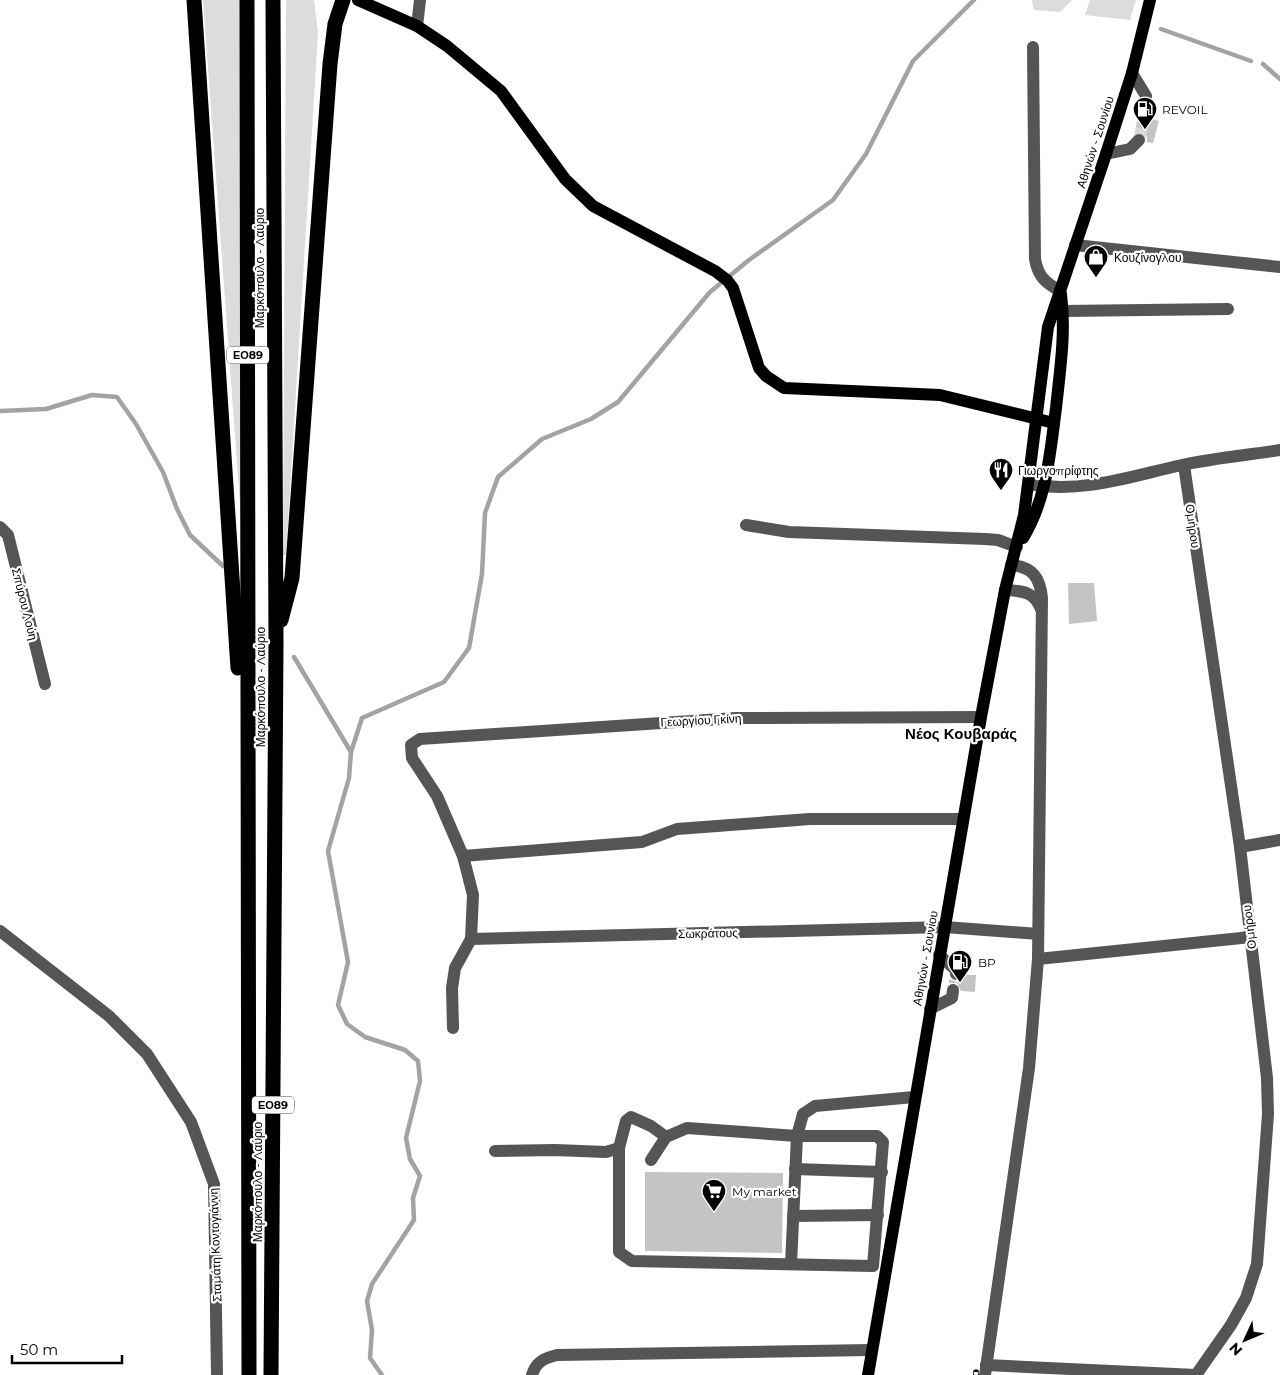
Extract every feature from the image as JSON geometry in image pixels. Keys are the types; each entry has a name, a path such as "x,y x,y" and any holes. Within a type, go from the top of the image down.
{"highway":[{"path":"194,0 239,681 248,710"},
{"name":"Μαρκόπουλο - Λαύριο","path":"247,0 249,1375"},
{"name":"Μαρκόπουλο - Λαύριο","path":"271,1375 276,644 273,0"},
{"path":"276,644 292,578 330,64 335,24 343,0"}],"main road":[{"path":"358,0 416,26 447,46 501,91 565,179 593,206 715,271 727,280 733,288 759,368 766,376 784,388 940,396 1054,423"},
{"name":"Αθηνών - Σουνίου","path":"868,1375 901,1188 914,1097 981,717 1005,590 1017,547 1029,484 1035,419 1048,327 1132,73 1150,0"},
{"name":"Αθηνών - Σουνίου","path":"1017,547 1035,514 1044,487 1054,423 1064,332 1060,291"}],"street":[{"path":"416,26 420,0"},
{"path":"1033,47 1035,259 1042,279 1060,291"},
{"path":"1132,73 1146,96 1144,117"},
{"path":"1106,154 1130,149 1139,140"},
{"path":"1074,245 1280,267"},
{"path":"1063,311 1228,309"},
{"path":"1029,484 1044,487 1084,487 1184,464 1280,450"},
{"name":"Ομήρου","path":"1184,464 1240,846 1267,1078 1268,1114 1257,1264 1246,1298 1231,1325 1196,1375"},
{"path":"746,525 790,532 998,540 1017,547"},
{"name":"Σπύρου Λούη","path":"0,527 8,535 45,684"},
{"path":"1011,565 1027,568 1035,574 1041,589 1038,959 1029,1068 985,1370 1196,1375"},
{"path":"1005,590 1028,592 1038,601 1041,609"},
{"name":"Γεωργίου Γκίνη","path":"463,856 437,796 412,758 411,745 420,739 736,718 981,717"},
{"path":"453,1028 452,988 455,968 471,939 473,895 463,856 642,842 677,829 810,819 963,819"},
{"path":"1240,846 1280,840"},
{"name":"Σωκράτους","path":"471,939 945,927 1038,934"},
{"name":"Σταμάτη Κοντογιάννη","path":"0,931 109,1016 148,1054 191,1122 214,1184 217,1375"},
{"path":"1038,959 1251,937"},
{"path":"939,955 956,970 956,974"},
{"path":"930,1009 952,998 953,990"},
{"path":"1267,1078 1280,1078"},
{"path":"791,1264 796,1136 803,1114 815,1106 914,1097"},
{"path":"651,1160 666,1137 687,1128 796,1136 877,1136 883,1142 873,1266 632,1261 618,1252 619,1148 626,1121 631,1117 651,1126 666,1137"},
{"path":"495,1151 555,1150 606,1152 619,1148"},
{"path":"795,1170 882,1172"},
{"path":"880,1193 901,1188"},
{"path":"793,1216 877,1222"},
{"path":"877,1222 883,1234 892,1237"},
{"path":"532,1375 538,1364 546,1357 557,1355 872,1350"}],"shaded area":[{"path":"203,0 241,0 242,531"},
{"path":"286,0 314,0 318,33 286,555 283,555"},
{"path":"1032,0 1072,0 1060,12 1034,10"},
{"path":"1090,0 1136,0 1130,20 1085,15"}],"building":[{"path":"1152,119 1159,121 1153,143 1147,142 1147,137 1142,132 1135,133 1137,121 1144,125"},
{"path":"1068,583 1094,583 1097,621 1069,624"},
{"path":"964,975 976,975 975,992 961,991 957,983 949,983 949,979 956,982 960,981"},
{"name":"My market","path":"645,1172 783,1173 782,1253 645,1251"}],"waterway":[{"path":"351,752 362,718 444,682 469,648 482,574 485,513 498,477 542,439 591,419 618,402 710,292 749,260 833,200 866,154 913,61 974,0"},
{"path":"1161,29 1251,61"},
{"path":"1263,64 1280,79"},
{"path":"0,411 46,409 92,395 117,397 136,424 163,472 177,509 190,535 223,566"},
{"path":"294,657 351,752 349,778 328,851 348,962 338,1005 347,1024 365,1037 405,1050 418,1061 420,1081 406,1138 410,1159 420,1176 413,1198 414,1220 372,1284 367,1301 372,1330 370,1358 382,1375"}],"tunnel":[{"path":"1139,140 1144,117"}],"place":[{"name":"REVOIL","path":"1145,130"},
{"name":"Κουζίνογλου","path":"1096,278"},
{"name":"Γιωργοπρίφτης","path":"1001,491"},
{"name":"BP","path":"960,983"},
{"name":"My market","path":"714,1212"}],"district":[{"name":"Νέος Κουβαράς","path":"961,733"}]}
